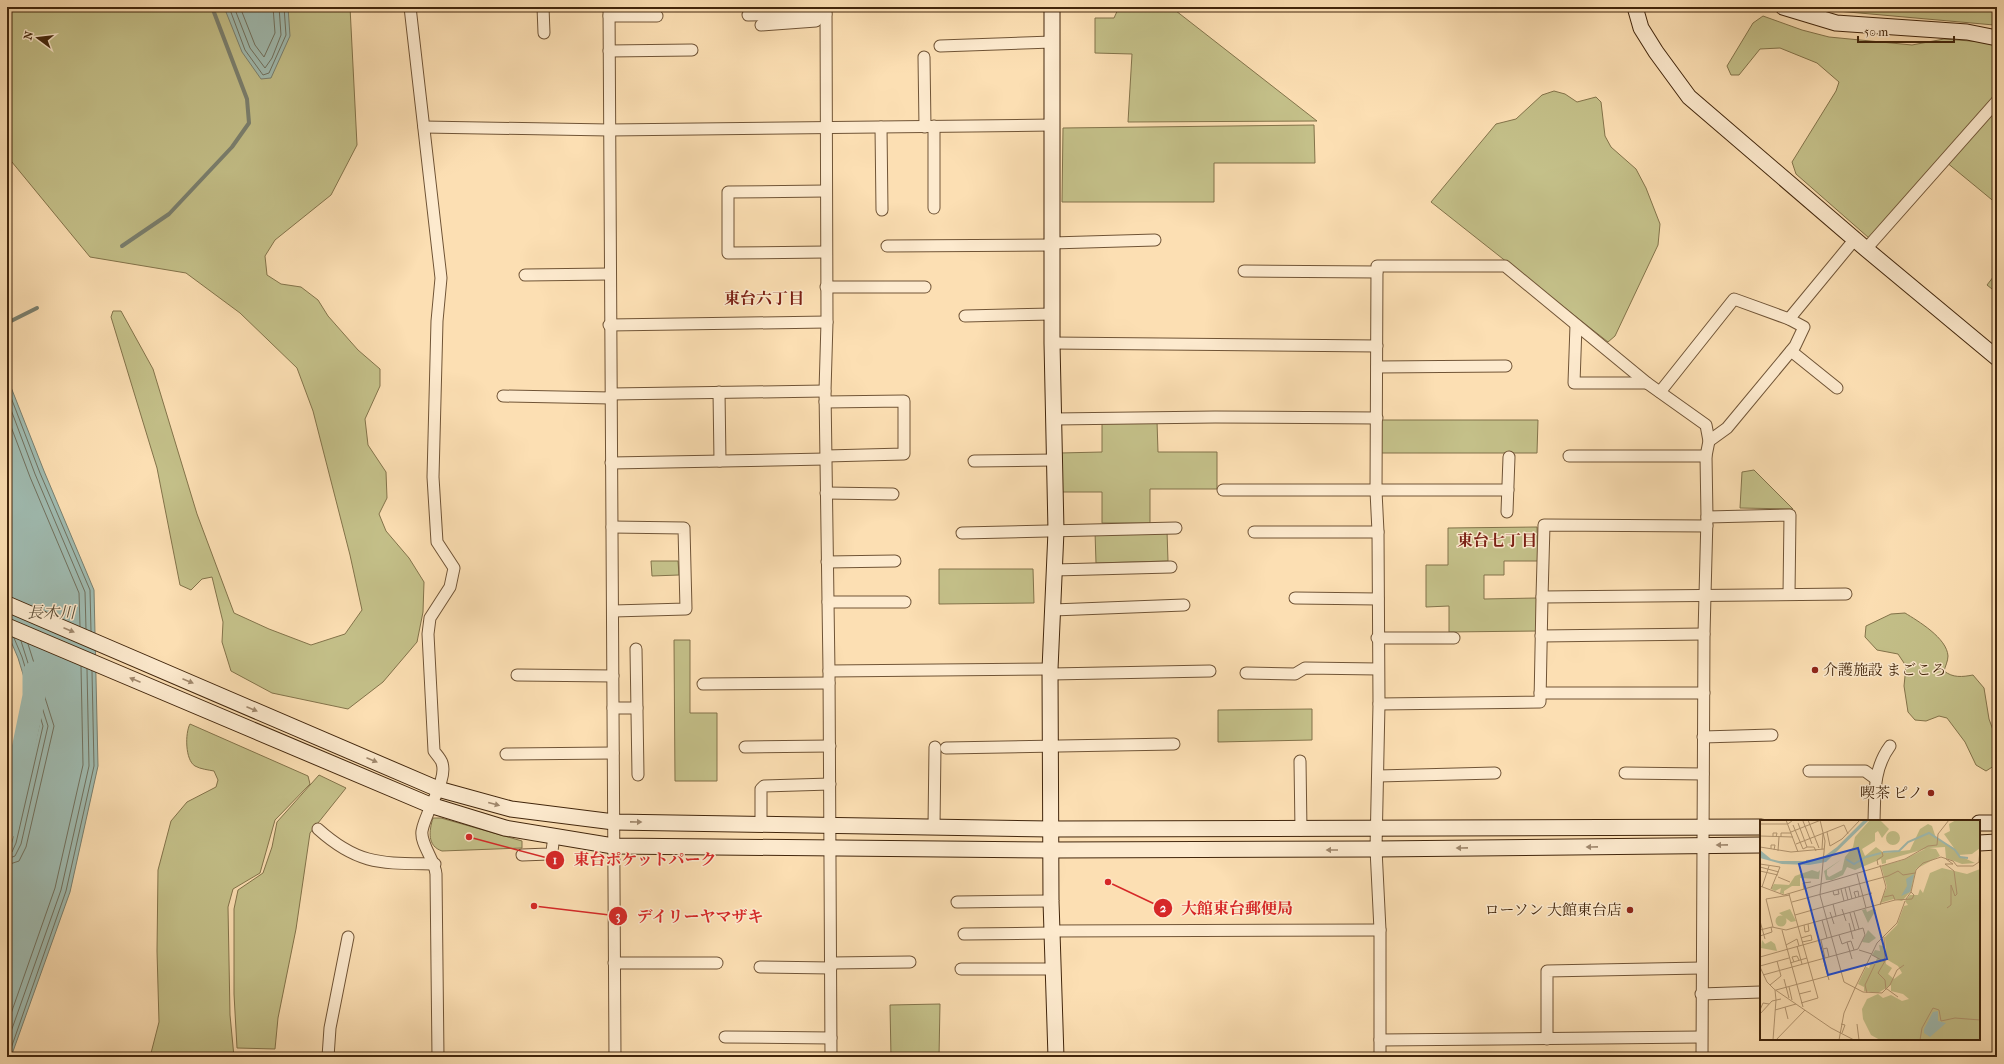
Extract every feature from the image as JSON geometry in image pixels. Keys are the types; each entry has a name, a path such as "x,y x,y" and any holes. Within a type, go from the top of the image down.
{"street":[{"path":"410,7 441,278 437,321 433,477 436,534 437,542 454,568 450,587 430,618 429,626 434,751 442,764 442,777 430,805 422,832 426,848 435,864 438,1057"},
{"path":"543,7 544,33"},
{"path":"1052,7 1052,343 1056,531 1051,671 1051,901 1056,1057"},
{"path":"1635,7 1641,28 1656,52 1689,97 1866,249 1997,358"},
{"path":"1783,7 1836,23 1967,32 1997,38"},
{"path":"614,1057 613,611 609,325 609,12 657,16"},
{"path":"748,14 826,14"},
{"path":"761,25 826,14"},
{"path":"826,14 827,322 825,396 830,746 831,1057"},
{"path":"940,46 1052,42"},
{"path":"609,52 692,50"},
{"path":"924,57 934,208"},
{"path":"1866,249 1997,101"},
{"path":"424,127 609,130 1052,125"},
{"path":"881,127 882,210"},
{"path":"826,191 728,192 728,252 826,252"},
{"path":"1789,319 1855,239"},
{"path":"887,246 1052,244 1155,240"},
{"path":"1380,1057 1380,930 1376,849 1379,704 1377,638 1378,532 1376,491 1377,266 1504,266 1647,383 1706,425 1709,441 1706,456 1707,521 1704,634 1701,968 1702,1057"},
{"path":"1244,271 1377,272"},
{"path":"525,275 610,274"},
{"path":"826,287 924,287"},
{"path":"1660,392 1734,299 1789,319 1804,327 1791,351 1727,428 1709,441"},
{"path":"965,316 1052,314"},
{"path":"609,325 827,322"},
{"path":"1576,325 1574,383 1647,383"},
{"path":"1052,343 1377,346"},
{"path":"1791,351 1837,388"},
{"path":"1377,367 1506,366"},
{"path":"719,392 720,461"},
{"path":"503,396 611,396 719,392 904,401 904,454 720,461 611,463"},
{"path":"1054,419 1215,416 1376,418"},
{"path":"1569,456 1706,456"},
{"path":"1507,512 1509,457"},
{"path":"974,461 1054,460"},
{"path":"1223,490 1508,490"},
{"path":"826,493 893,494"},
{"path":"1379,704 1540,702 1544,525 1707,521 1790,515 1789,594"},
{"path":"612,527 684,528 686,609 613,611"},
{"path":"962,533 1176,528"},
{"path":"1254,532 1378,532"},
{"path":"827,562 895,561"},
{"path":"1054,570 1171,568"},
{"path":"1542,597 1705,594 1846,594"},
{"path":"1295,598 1378,599"},
{"path":"828,602 905,602"},
{"path":"7,604 438,789 511,809 614,822 1051,830 1377,830 1760,827"},
{"path":"1053,610 1184,605"},
{"path":"7,626 430,805 505,828 613,846 1051,850 1376,849 1760,845"},
{"path":"1541,636 1704,634"},
{"path":"1377,638 1454,638"},
{"path":"636,649 638,775"},
{"path":"1246,673 1295,674 1305,668 1378,669"},
{"path":"829,671 1210,671"},
{"path":"517,675 613,676"},
{"path":"704,684 829,683"},
{"path":"1540,693 1704,693"},
{"path":"613,708 637,708"},
{"path":"1703,737 1772,735"},
{"path":"934,827 940,748 1174,744"},
{"path":"745,747 830,746"},
{"path":"1874,820 1876,779 1882,757 1890,746"},
{"path":"506,754 613,753"},
{"path":"1300,761 1301,830"},
{"path":"1809,771 1865,771 1876,779"},
{"path":"1625,773 1703,774"},
{"path":"1378,776 1495,774"},
{"path":"761,824 761,789 764,786 830,784"},
{"path":"1980,823 1997,823"},
{"path":"318,829 335,844 360,858 387,863 435,864"},
{"path":"522,855 549,854 552,851 554,836"},
{"path":"1980,843 1997,842"},
{"path":"957,902 1051,901"},
{"path":"964,934 1380,930"},
{"path":"328,1057 330,1028 348,937"},
{"path":"760,967 831,966 910,962"},
{"path":"614,963 717,963"},
{"path":"1547,1039 1547,971 1701,968"},
{"path":"961,969 1053,969"},
{"path":"1701,994 1760,992"},
{"path":"725,1037 831,1038"},
{"path":"1380,1040 1701,1037"}],"shaded area":[{"path":"7,7 350,7 357,145 331,195 275,240 265,256 267,275 281,284 301,287 318,300 328,316 358,350 380,369 380,386 365,419 368,445 386,472 387,498 379,514 386,531 409,558 424,582 423,612 417,642 383,682 348,709 272,693 231,671 222,642 223,622 212,577 202,579 191,590 180,585 157,468 111,317 113,311 121,311 153,369 197,514 234,613 269,629 311,645 345,634 362,610 350,555 313,411 297,368 240,313 186,273 90,257 7,156"},
{"path":"1119,7 1171,7 1317,121 1128,122 1132,54 1095,53 1095,18 1114,18"},
{"path":"1814,7 1997,7 1997,23 1994,25 1826,10"},
{"path":"1763,16 1802,30 1829,37 1912,45 1944,39 1997,43 1997,204 1940,157 1869,238 1796,174 1792,162 1836,91 1839,82 1817,63 1780,48 1760,49 1739,75 1731,75 1727,66 1753,23"},
{"path":"1554,91 1565,94 1577,102 1596,97 1601,102 1605,136 1611,147 1636,169 1646,188 1660,224 1658,245 1615,336 1608,342 1431,202 1496,124 1516,119 1542,95"},
{"path":"1314,125 1315,163 1214,163 1214,202 1062,202 1063,128"},
{"path":"1997,272 1997,293 1987,285"},
{"path":"1380,420 1538,420 1537,453 1380,453"},
{"path":"1102,421 1157,421 1158,452 1217,452 1217,489 1150,489 1150,523 1102,523 1102,492 1061,492 1060,453 1102,452"},
{"path":"1754,470 1793,509 1740,508 1742,472"},
{"path":"1537,527 1538,561 1504,561 1504,575 1484,575 1484,599 1537,598 1538,631 1449,632 1449,606 1426,607 1426,565 1448,565 1448,528"},
{"path":"1167,531 1168,561 1096,563 1095,532"},
{"path":"651,561 678,561 679,575 652,576"},
{"path":"939,569 1033,569 1034,603 939,604"},
{"path":"1905,613 1931,631 1943,643 1948,656 1944,671 1951,675 1958,676 1973,675 1984,688 1989,719 1997,741 1997,764 1986,771 1976,765 1965,742 1947,718 1939,716 1926,721 1915,720 1908,712 1904,686 1906,666 1898,654 1877,650 1865,637 1866,626 1891,614"},
{"path":"674,640 690,640 690,713 717,713 717,781 675,781"},
{"path":"1312,709 1312,740 1218,742 1218,710"},
{"path":"190,724 308,776 310,784 275,820 260,873 233,889 228,907 230,1015 234,1057 150,1057 159,1022 157,951 158,870 171,821 187,802 216,787 218,780 214,771 195,766 189,758 187,734"},
{"path":"319,775 346,788 310,833 296,929 278,1018 275,1049 237,1048 234,994 234,909 238,890 263,873 272,847 277,822"},
{"path":"433,818 441,818 522,841 522,848 442,851 434,846 430,838"},
{"path":"940,1004 939,1057 891,1057 890,1005"}],"water":[{"path":"224,7 288,7 290,36 271,78 261,79 242,52"},
{"name":"長木川","path":"7,377 44,471 94,590 98,766 70,892 11,1057 7,1057 7,854 12,842 39,726 18,658 7,632"}],"waterway":[{"path":"122,246 169,214 232,147 249,123 247,99 212,7"},
{"path":"7,323 37,308"},
{"name":"長木川","path":"7,827 34,696 34,673"}],"place":[{"name":"介護施設 まごころ","path":"1815,670"},
{"name":"喫茶 ピノ","path":"1931,793"},
{"name":"東台ポケットパーク","path":"469,837"},
{"name":"大館東台郵便局","path":"1108,882"},
{"name":"デイリーヤマザキ","path":"534,906"},
{"name":"ローソン 大館東台店","path":"1630,910"}],"district":[{"name":"東台六丁目","path":"764,298"},
{"name":"東台七丁目","path":"1497,540"}]}
